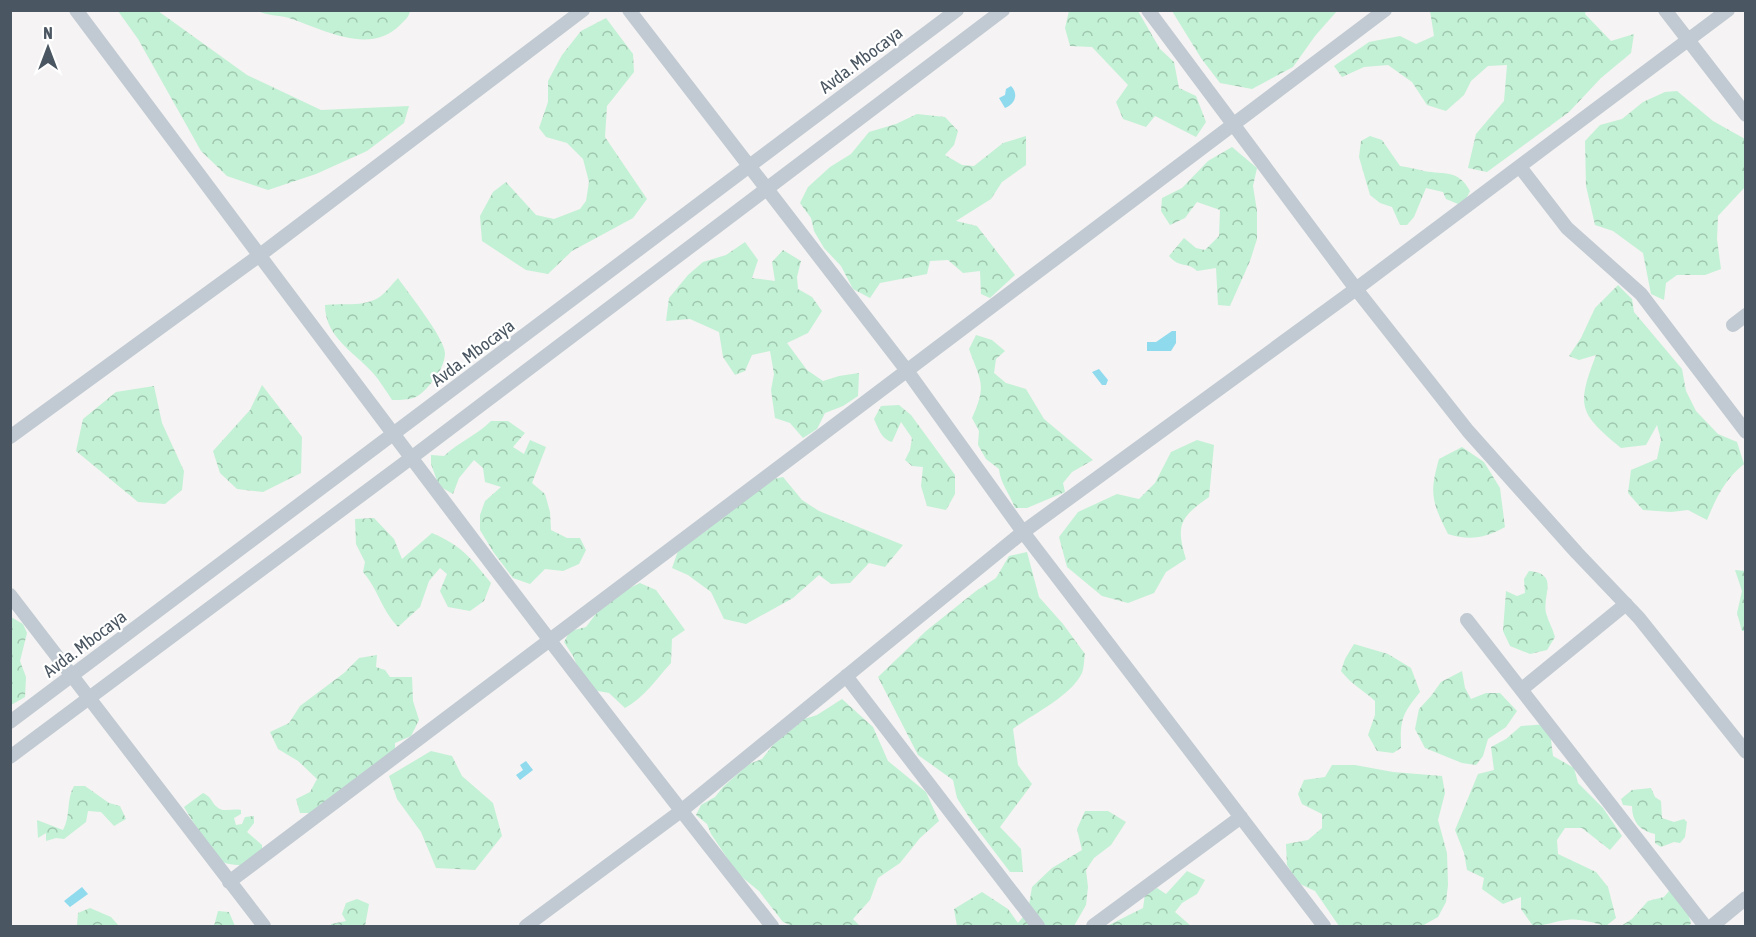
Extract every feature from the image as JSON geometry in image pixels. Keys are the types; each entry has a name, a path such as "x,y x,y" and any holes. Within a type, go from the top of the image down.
{"street":[{"path":"76,10 411,458 772,927"},
{"path":"10,437 260,255 583,10"},
{"path":"629,10 908,372 1023,532 1324,927"},
{"name":"Avda. Mbocaya","path":"10,722 957,10"},
{"path":"10,757 411,458 1003,10"},
{"path":"1148,10 1356,289 1468,431 1577,553 1639,618 1746,752"},
{"path":"230,882 1385,10"},
{"path":"1665,10 1746,115"},
{"path":"526,927 681,811 1023,532 1356,289 1728,10"},
{"path":"1520,166 1567,228 1641,294 1746,432"},
{"path":"1732,325 1746,315"},
{"path":"10,595 264,927"},
{"path":"1522,689 1626,604"},
{"path":"1467,620 1705,927"},
{"path":"846,676 1038,927"},
{"path":"1093,927 1241,817"},
{"path":"1712,927 1746,898"}],"green space":[{"path":"118,11 158,11 247,75 321,110 409,106 404,123 367,151 316,174 268,190 227,176 201,151 138,39"},
{"path":"258,11 410,11 405,20 388,34 374,39 360,39 331,33 289,18"},
{"path":"1069,11 1138,11 1160,49 1174,62 1179,88 1196,96 1206,122 1196,137 1155,116 1146,127 1123,119 1116,102 1128,85 1092,47 1070,46 1065,28"},
{"path":"1172,11 1337,11 1315,36 1293,67 1252,89 1220,83 1201,58"},
{"path":"1430,11 1586,11 1585,14 1611,41 1634,34 1631,53 1601,78 1569,112 1487,172 1468,168 1476,134 1504,101 1507,65 1488,66 1471,81 1464,95 1446,111 1427,105 1412,82 1388,65 1364,67 1342,77 1334,66 1369,42 1400,36 1416,44 1434,36"},
{"path":"606,18 633,54 634,72 607,106 605,137 647,199 633,218 572,251 548,274 526,270 482,241 480,216 493,192 506,182 536,215 554,219 580,209 586,201 589,182 583,159 567,143 546,137 539,128 548,102 548,81 562,55 581,31"},
{"path":"1677,91 1713,121 1745,139 1745,187 1718,216 1717,239 1721,269 1705,275 1677,275 1666,283 1664,300 1651,294 1643,253 1613,231 1595,225 1586,186 1585,141 1600,125 1622,119 1643,102 1665,92"},
{"path":"917,114 945,117 958,131 954,145 945,155 962,165 974,166 1003,143 1026,136 1026,165 1002,182 991,199 956,221 977,226 1015,275 990,298 981,294 980,271 963,273 948,260 930,261 927,274 880,283 870,298 853,289 841,266 824,248 814,231 811,218 800,203 808,187 830,167 851,154 869,132 896,124"},
{"path":"1370,136 1382,140 1400,166 1450,174 1461,179 1470,191 1466,199 1458,204 1446,199 1443,192 1426,188 1414,217 1407,225 1400,225 1392,207 1380,203 1370,195 1359,157 1361,141"},
{"path":"1232,147 1257,168 1253,186 1257,211 1257,239 1230,306 1218,305 1216,268 1197,271 1169,256 1184,238 1196,248 1205,250 1219,236 1220,210 1197,202 1185,218 1170,225 1161,211 1162,198 1182,188 1208,161"},
{"path":"745,242 758,260 752,278 775,281 772,262 783,250 801,261 797,277 798,289 812,297 822,311 808,333 787,343 807,370 823,381 859,373 858,396 843,406 825,413 817,429 803,438 790,423 775,418 771,390 774,374 770,351 752,355 745,371 735,375 723,357 719,332 690,319 666,321 669,298 688,275 703,262 726,255"},
{"path":"398,278 439,337 445,353 444,361 432,382 419,395 405,400 392,400 373,373 335,335 326,316 325,305 359,304 372,301 383,294"},
{"path":"1618,285 1632,299 1634,312 1682,369 1686,391 1696,411 1718,434 1737,442 1744,464 1731,476 1722,489 1707,520 1688,510 1671,512 1643,510 1628,493 1631,470 1657,459 1661,440 1657,425 1646,445 1621,448 1597,426 1585,408 1586,387 1596,355 1579,360 1569,356 1581,338 1595,308"},
{"path":"976,335 992,340 1005,351 996,359 994,373 1006,383 1026,389 1044,419 1093,460 1072,472 1063,483 1065,492 1027,508 1015,508 1001,479 999,469 986,459 978,445 979,431 972,418 980,398 981,384 969,349"},
{"path":"262,385 302,437 301,473 263,492 237,489 220,473 213,451 250,410"},
{"path":"154,386 162,423 184,471 182,490 165,504 138,502 76,451 83,419 116,392"},
{"path":"899,405 911,415 955,475 955,494 946,510 927,506 921,486 923,467 912,466 905,460 912,438 901,422 892,442 883,436 877,426 874,419 881,406"},
{"path":"491,421 508,421 525,433 513,447 524,454 530,440 546,447 532,483 545,494 550,512 551,530 567,538 580,538 586,550 579,564 563,571 545,569 530,584 513,578 480,530 480,515 485,501 501,487 485,482 483,468 474,460 459,478 453,494 439,486 431,464 431,455 444,456"},
{"path":"1197,440 1214,445 1209,497 1192,510 1181,529 1186,559 1166,572 1154,593 1128,603 1102,596 1067,567 1059,537 1078,512 1117,494 1139,499 1155,483 1171,452"},
{"path":"1462,447 1484,462 1500,488 1505,527 1491,534 1470,538 1448,534 1435,505 1433,490 1439,459"},
{"path":"783,477 802,500 819,511 903,545 885,567 869,563 850,583 831,584 819,575 793,598 746,624 724,619 711,592 688,575 672,568 678,551 711,527 719,508 759,482"},
{"path":"374,518 394,539 402,559 432,533 459,548 491,583 484,601 470,611 448,607 440,591 447,574 440,568 429,581 420,607 398,627 363,572 365,562 356,544 355,519"},
{"path":"1027,552 1039,597 1085,654 1082,673 1069,690 1013,729 1018,765 1032,784 1000,827 1021,849 1023,872 1010,872 957,798 953,780 918,755 878,677 926,631 996,578 1009,556"},
{"path":"1735,570 1745,571 1745,631 1742,631 1737,613 1742,591"},
{"path":"1529,571 1544,576 1547,581 1546,613 1555,637 1547,650 1530,654 1510,646 1503,631 1506,591 1517,596 1525,593 1524,579"},
{"path":"640,583 656,590 685,630 672,639 671,663 644,693 625,708 609,693 587,689 573,656 564,642 570,631 586,627 607,599"},
{"path":"11,617 23,624 27,633 20,661 26,677 25,697 11,705"},
{"path":"1354,644 1388,654 1411,668 1420,692 1403,718 1401,748 1393,753 1377,751 1368,735 1375,715 1375,701 1341,671"},
{"path":"377,655 376,667 385,670 390,677 412,677 413,701 419,720 411,736 395,743 395,758 311,813 300,813 296,799 310,792 317,779 298,761 278,749 270,732 289,723 300,706 344,673 359,658"},
{"path":"1462,671 1465,688 1471,699 1486,693 1500,693 1517,711 1506,727 1488,739 1483,756 1476,765 1462,763 1425,748 1415,729 1419,709 1441,682"},
{"path":"842,699 873,727 888,761 926,792 939,821 920,838 900,863 878,878 870,900 853,919 860,926 792,926 783,922 759,891 738,874 711,834 707,824 696,815 701,805 715,797 749,764 762,759 773,745 804,719 817,715"},
{"path":"1549,724 1553,756 1574,768 1578,783 1603,808 1622,836 1610,850 1582,828 1565,828 1557,840 1558,854 1596,872 1608,887 1616,918 1606,926 1572,920 1533,926 1521,909 1521,897 1503,904 1482,889 1484,878 1467,870 1464,853 1455,830 1478,774 1494,770 1491,747 1506,739 1521,726"},
{"path":"431,751 452,756 462,776 493,803 502,836 475,870 436,868 421,832 397,799 389,776"},
{"path":"1332,765 1355,765 1393,772 1442,776 1445,793 1438,820 1447,853 1448,885 1446,902 1438,917 1422,926 1339,926 1315,891 1298,883 1287,865 1286,844 1308,840 1322,828 1322,814 1302,804 1298,794 1304,780 1325,777"},
{"path":"74,786 85,786 109,803 120,806 126,819 114,826 101,812 88,811 86,822 64,839 56,838 46,841 46,833 38,838 37,820 63,830"},
{"path":"1651,788 1655,797 1661,801 1662,818 1674,822 1684,819 1687,822 1685,837 1680,843 1674,842 1661,847 1655,843 1655,834 1645,831 1635,821 1632,806 1623,805 1621,799 1632,790"},
{"path":"203,793 219,809 241,810 241,814 234,818 236,825 242,824 245,817 254,816 254,823 247,832 262,845 262,850 247,866 223,862 187,812 184,807"},
{"path":"1085,811 1108,811 1126,822 1111,845 1094,858 1086,870 1088,887 1086,905 1074,926 957,926 954,909 982,892 1008,909 1018,923 1028,911 1032,887 1052,868 1082,850 1077,829"},
{"path":"1187,871 1205,880 1197,894 1182,903 1175,912 1191,926 1107,926 1143,908 1145,894 1157,888 1166,894"},
{"path":"1674,885 1683,897 1691,923 1689,926 1621,926 1632,919 1648,901 1664,897"},
{"path":"357,899 369,904 365,926 331,926 331,924 346,921 342,914 346,903"},
{"path":"90,908 111,917 119,926 77,926 78,913"},
{"path":"218,911 229,912 235,926 214,926"}],"water":[{"path":"1011,86 1015,92 1015,98 1005,108 999,98 1005,95 1006,89"},
{"path":"1172,331 1176,331 1176,343 1171,351 1147,351 1147,342 1156,342"},
{"path":"1099,369 1108,380 1106,385 1102,385 1092,372"},
{"path":"526,761 533,770 520,780 516,775 523,770 520,765"},
{"path":"82,887 88,894 70,907 64,901"}]}
